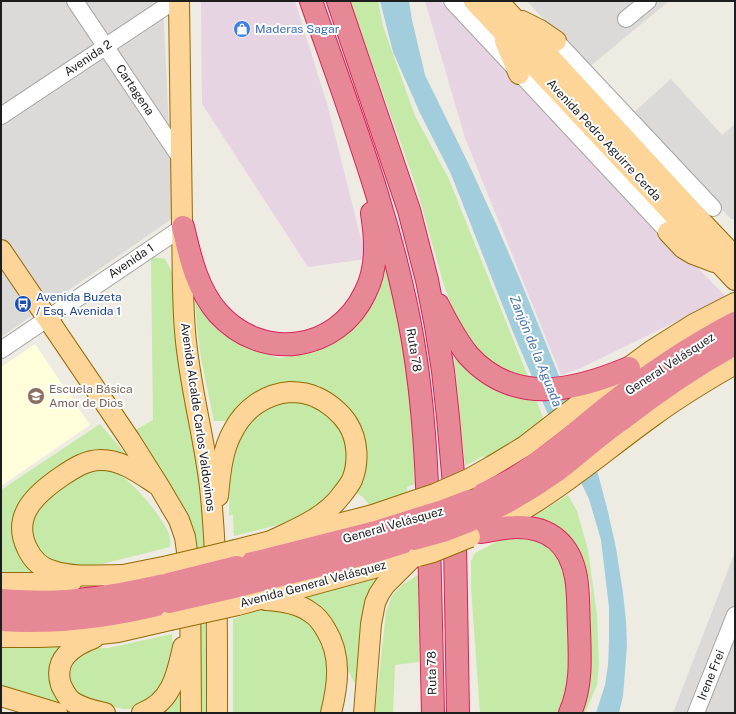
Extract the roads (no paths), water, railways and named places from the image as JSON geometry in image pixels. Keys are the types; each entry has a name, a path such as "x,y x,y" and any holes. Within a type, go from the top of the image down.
{"highway":[{"name":"Ruta 78","path":"311,1 362,146 382,209 399,271 409,320 423,416 426,461 433,713"},
{"name":"Ruta 78","path":"338,1 400,182 417,238 436,326 443,371 452,451 455,520 458,713"},
{"path":"182,227 194,269 202,287 210,302 227,322 250,337 275,344 299,344 320,338 342,324 352,315 366,293 373,271 376,243 362,146"},
{"path":"427,280 444,316 468,355 483,368 500,379 522,387 546,390 588,421 602,379 629,368"},
{"name":"General Velásquez","path":"1,600 54,601 86,599 120,594 169,593 241,582 376,532 415,535 443,511 472,523 513,478 558,468 588,421 654,372 735,323"},
{"name":"General Velásquez","path":"588,421 673,382 735,344"},
{"path":"472,523 506,528 533,528 553,537 568,553 577,578 580,664 578,686 570,713"},
{"name":"General Velásquez","path":"1,620 65,620 124,613 169,593"},
{"path":"456,636 461,648 474,713"}],"main road":[{"name":"Avenida Alcalde Carlos Valdovinos","path":"179,1 182,269 185,333 210,491 217,638 217,713"},
{"name":"Avenida Pedro Aguirre Cerda","path":"474,1 506,22 597,97 707,214 728,260 735,280"},
{"name":"Avenida Pedro Aguirre Cerda","path":"498,1 506,22 728,260"},
{"path":"519,74 506,22 540,30 556,41"},
{"path":"707,214 735,237"},
{"path":"668,232 683,248 693,254 728,260"},
{"path":"1,250 130,440 174,511 185,537 190,573 191,713"},
{"path":"629,368 651,351 679,333 735,303"},
{"name":"Avenida General Velásquez","path":"1,637 59,637 118,632 169,593 241,582 415,535 442,491 469,479 508,457 546,431 588,421 653,416 697,386 735,364"},
{"path":"213,530 227,444 238,422 254,405 263,400 284,393 306,393 316,396 334,409 348,424 355,443 356,467 352,480 340,498 332,506 307,523 269,542"},
{"path":"123,575 70,574 45,568 33,558 25,544 22,528 25,512 34,499 49,484 85,462 107,460 122,464 159,486"},
{"name":"Avenida General Velásquez","path":"241,582 269,542 373,514 415,535 433,552 472,523 497,524 519,512 558,468"},
{"path":"364,707 375,603 415,535"},
{"name":"Avenida General Velásquez","path":"1,583 57,582 123,575 169,593"},
{"path":"241,582 274,601 289,603 301,607 318,618 328,634 337,663 352,693 364,707"},
{"path":"142,713 156,706 169,691 178,670 191,618"},
{"path":"105,713 73,702 66,695 61,684 61,665 67,653 72,649 94,638 118,632"},
{"path":"331,713 336,686 337,663"},
{"path":"217,691 224,713"},
{"path":"1,696 57,713"}],"street":[{"name":"Cartagena","path":"75,1 181,159"},
{"name":"Avenida 2","path":"1,116 174,1"},
{"name":"Avenida Pedro Aguirre Cerda","path":"452,1 668,232"},
{"path":"626,19 648,1"},
{"name":"Avenida Pedro Aguirre Cerda","path":"556,41 597,97"},
{"name":"Avenida 1","path":"1,350 182,227"},
{"name":"Irene Frei","path":"696,713 735,615"}],"water":[{"name":"Zanjón de la Aguada","path":"380,1 409,1 425,75 497,226 597,470 616,548 626,621 627,646 623,696 619,713 596,713 605,685 608,665 609,607 601,540 589,499 549,417 513,332 451,174 420,113 393,52"}],"place":[{"name":"Maderas Sagar","path":"242,29"},
{"name":"Avenida Buzeta / Esq. Avenida 1","path":"23,304"},
{"name":"Escuela Básica Amor de Dios","path":"36,396"}]}
